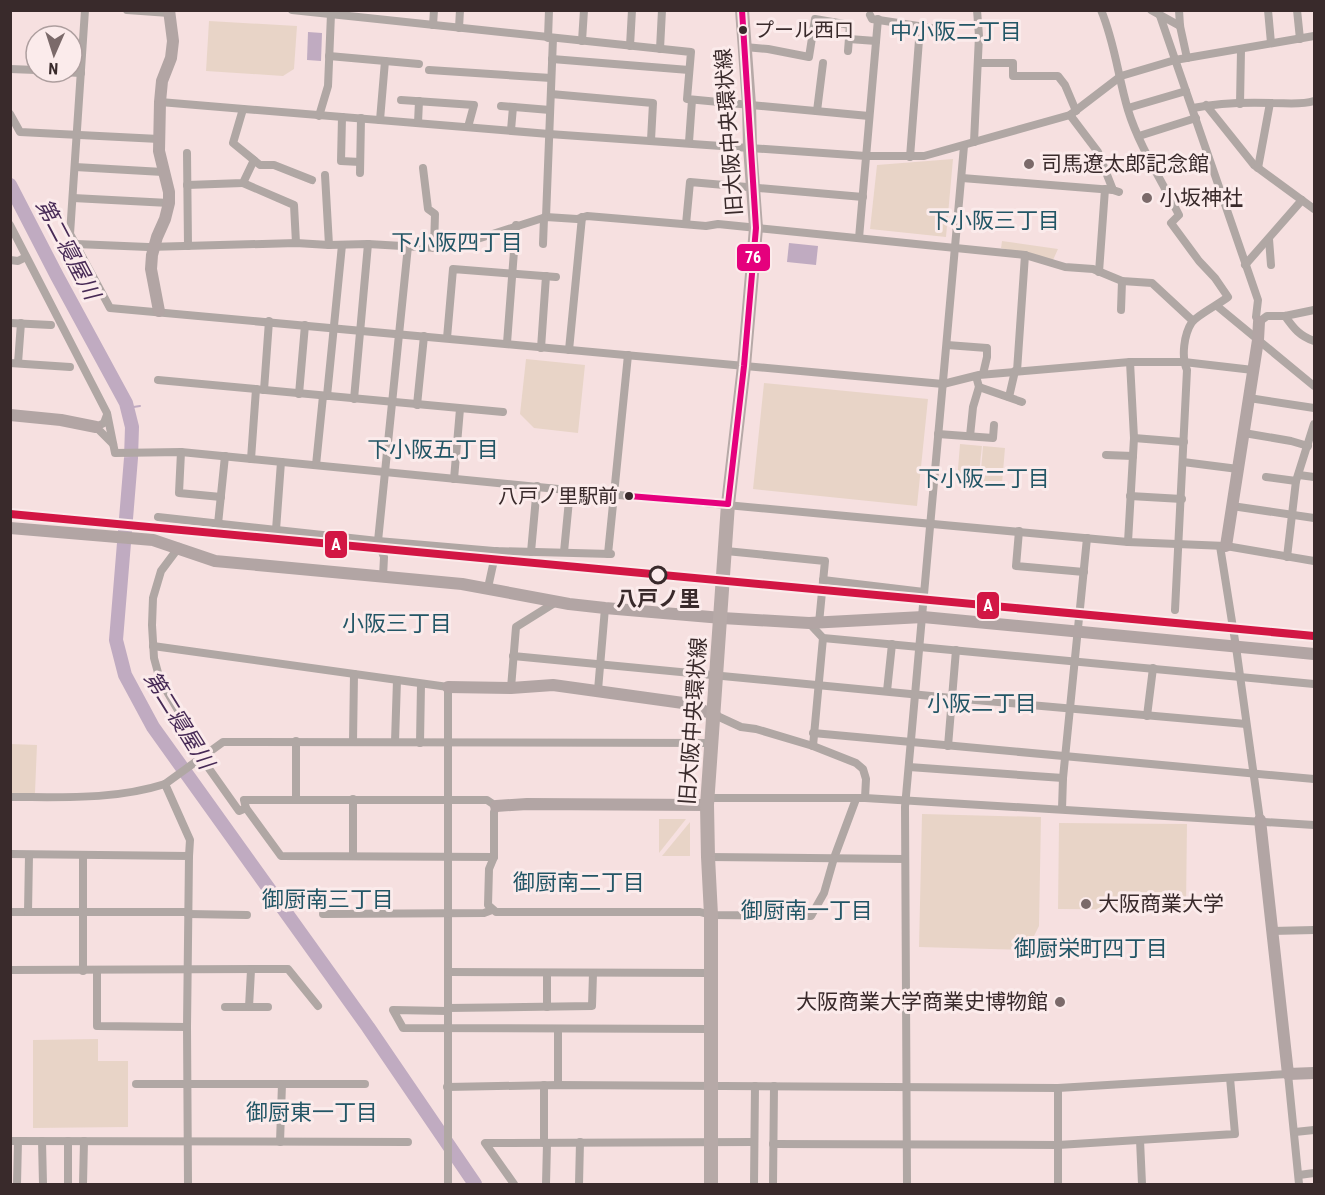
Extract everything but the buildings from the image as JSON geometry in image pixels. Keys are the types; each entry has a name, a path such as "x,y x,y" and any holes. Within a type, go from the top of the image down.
{"main road":[{"name":"旧大阪中央環状線","path":"711,1185 711,915 708,801 728,504 744,366 756,228 750,147 750,105 742,10"}],"street":[{"path":"84,26 85,10"},
{"path":"127,10 169,12 173,41 171,58 162,81 159,139 160,159 169,192 169,203 153,247 151,269 159,311"},
{"path":"292,10 691,52 687,99 869,116"},
{"path":"433,25 434,10"},
{"path":"459,28 460,10"},
{"path":"543,244 552,59 549,10"},
{"path":"582,41 584,10"},
{"path":"630,46 632,10"},
{"path":"660,49 662,10"},
{"path":"974,142 979,36 976,10"},
{"path":"1101,10 1114,46 1128,108 1139,136 1179,215 1171,223 1228,297 1193,321 1185,340 1184,362 1187,370 1175,610"},
{"path":"1151,10 1180,26"},
{"path":"1179,10 1187,58"},
{"path":"1268,10 1271,43"},
{"path":"1297,10 1300,39"},
{"path":"1159,13 1258,300 1256,317 1259,322 1258,340 1232,507 1223,546 1260,820 1299,1185"},
{"path":"319,116 328,86 331,14"},
{"path":"859,238 876,41 874,17 938,29"},
{"path":"745,47 809,57 815,19 850,25 848,51"},
{"path":"910,157 920,27"},
{"path":"160,102 549,134 910,157 936,154 1073,113 1121,76 1175,60 1314,36"},
{"path":"849,39 876,41"},
{"path":"1240,104 1241,50"},
{"path":"329,56 419,64"},
{"path":"552,59 689,70"},
{"path":"380,120 385,61"},
{"path":"818,111 823,63"},
{"path":"978,63 1013,63 1013,76 1058,76 1065,85 1073,113 1098,152 1112,190 1099,272"},
{"path":"429,70 551,78"},
{"path":"80,84 70,234 110,308 943,384 979,375 1130,362 1184,362 1253,370"},
{"path":"1128,108 1186,91"},
{"path":"551,94 653,103 651,140"},
{"path":"401,100 474,105 468,127"},
{"path":"689,142 692,100"},
{"path":"418,123 419,101"},
{"path":"1193,108 1206,105 1304,104 1314,101"},
{"path":"1258,168 1270,103"},
{"path":"1206,105 1258,168 1314,208"},
{"path":"501,106 550,110"},
{"path":"511,130 513,107"},
{"path":"243,109 233,143 260,165 274,165 312,180"},
{"path":"10,114 20,132 159,139"},
{"path":"342,117 341,161 360,162"},
{"path":"360,173 361,118"},
{"path":"1139,136 1196,118"},
{"path":"907,1185 905,800 964,146"},
{"path":"187,153 188,246"},
{"path":"243,183 254,160"},
{"path":"75,167 163,172"},
{"path":"423,168 428,209 435,214 434,248"},
{"path":"325,175 328,245"},
{"path":"962,178 1112,190"},
{"path":"686,224 690,182 862,197"},
{"path":"187,185 243,183 294,206 296,243"},
{"path":"73,198 169,203"},
{"path":"1245,266 1302,200"},
{"path":"76,244 153,247 296,243 434,248 452,247 516,225 545,218 577,219 587,216 706,226 718,224 1025,255 1065,267 1093,269 1122,281 1152,283 1193,321"},
{"path":"568,350 582,218"},
{"path":"10,225 107,413 114,448"},
{"path":"507,343 516,225"},
{"path":"1269,239 1271,265"},
{"path":"354,399 368,244"},
{"path":"316,465 342,245"},
{"path":"383,577 384,557 378,541 408,246"},
{"path":"1009,397 1016,371 1025,255"},
{"path":"10,260 18,261 26,257"},
{"path":"447,338 453,269 556,277"},
{"path":"541,348 546,276"},
{"path":"1121,310 1122,281"},
{"path":"1217,306 1314,386"},
{"path":"1259,322 1267,316 1285,316 1314,310"},
{"path":"1285,316 1303,337 1314,340"},
{"path":"251,459 269,321"},
{"path":"10,323 51,325"},
{"path":"21,323 14,363 70,367"},
{"path":"299,394 305,325"},
{"path":"417,405 424,336"},
{"path":"947,345 987,348 987,357 979,375 970,436"},
{"path":"158,517 378,541 496,551 610,554 628,355"},
{"path":"1128,542 1134,438 1130,362"},
{"path":"158,380 503,412"},
{"path":"979,387 1022,402"},
{"path":"1249,398 1314,408"},
{"path":"454,479 460,408"},
{"path":"96,427 104,423 107,413"},
{"path":"10,415 62,420 96,427 114,448 225,456 1128,542 1223,546 1314,561"},
{"path":"1287,557 1298,478 1314,424"},
{"path":"938,434 993,438 994,425"},
{"path":"1244,433 1308,446"},
{"path":"1134,438 1184,442"},
{"path":"181,452 179,493 221,497"},
{"path":"1106,454 1133,456"},
{"path":"218,524 225,456"},
{"path":"276,530 282,462"},
{"path":"1183,462 1238,469"},
{"path":"1266,477 1314,477"},
{"path":"531,552 537,486"},
{"path":"564,552 570,490"},
{"path":"1130,496 1182,499"},
{"path":"1232,507 1314,518"},
{"path":"10,528 153,540 179,547 214,561 462,584 556,602 605,608 814,623 922,617 1314,654"},
{"path":"1019,531 1016,566 1084,572"},
{"path":"1062,809 1063,778 1088,538"},
{"path":"179,547 161,571 153,598 153,646 160,680 205,763 239,811 246,808"},
{"path":"489,583 496,551"},
{"path":"726,551 825,561 814,623 823,638 813,746"},
{"path":"823,580 924,592"},
{"path":"511,688 516,627 556,602"},
{"path":"598,690 605,608"},
{"path":"823,638 1314,684"},
{"path":"887,691 892,644"},
{"path":"153,646 448,687 511,688 553,685 682,703 741,727 756,729 813,746 856,763 863,769 866,779 860,799 834,858 824,893 811,916 711,915 700,912 510,912 492,910 484,913 323,914"},
{"path":"948,746 956,650"},
{"path":"513,656 951,699 1246,724"},
{"path":"1147,716 1153,668"},
{"path":"353,742 354,674"},
{"path":"395,742 397,680"},
{"path":"420,743 421,684"},
{"path":"448,687 448,1182"},
{"path":"813,733 1314,779"},
{"path":"296,741 296,800"},
{"path":"10,797 85,797 126,794 165,784 223,742 712,743"},
{"path":"909,767 1063,778"},
{"path":"165,784 190,840 187,1027 188,1185"},
{"path":"353,799 353,856"},
{"path":"494,857 281,856 246,808 244,800 488,800 496,806 708,801 905,800 1314,825"},
{"path":"492,910 489,905 489,869 494,857 496,806"},
{"path":"10,854 189,856"},
{"path":"28,912 30,855"},
{"path":"83,855 83,971"},
{"path":"708,857 905,859"},
{"path":"10,912 247,915"},
{"path":"1272,931 1314,930"},
{"path":"10,970 288,969 318,1006"},
{"path":"249,1007 251,970"},
{"path":"97,971 97,1026 187,1027"},
{"path":"448,972 711,973"},
{"path":"547,973 547,1007"},
{"path":"593,973 592,1006 393,1010 403,1028 711,1029"},
{"path":"225,1007 268,1007"},
{"path":"558,1029 558,1085"},
{"path":"447,1087 558,1085 1058,1088 1314,1073"},
{"path":"773,1144 1058,1145 1235,1134 1230,1078"},
{"path":"136,1084 365,1084"},
{"path":"280,1142 282,1084"},
{"path":"544,1085 546,1185"},
{"path":"754,1185 755,1086"},
{"path":"773,1185 774,1086"},
{"path":"1058,1088 1058,1185"},
{"path":"1295,1132 1314,1130"},
{"path":"1140,1140 1143,1185"},
{"path":"17,1185 14,1141 408,1142"},
{"path":"42,1141 42,1185"},
{"path":"68,1141 68,1185"},
{"path":"83,1185 84,1141"},
{"path":"579,1142 579,1185"},
{"path":"514,1185 485,1143 754,1142"},
{"path":"1299,1175 1314,1173"}],"shaded area":[{"path":"209,21 297,26 294,69 283,76 206,71"},
{"path":"308,32 322,33 321,61 307,60"},
{"path":"953,159 946,237 870,229 877,165"},
{"path":"1002,241 1058,249 1053,260 1001,248"},
{"path":"789,243 818,246 816,265 787,262"},
{"path":"526,359 585,365 578,433 534,428 520,414"},
{"path":"764,383 928,399 917,506 753,489"},
{"path":"960,444 982,446 978,482 957,481"},
{"path":"983,446 1005,448 1002,484 980,483"},
{"path":"10,744 37,745 35,793 11,793"},
{"path":"922,814 1041,817 1039,926 1027,950 919,947"},
{"path":"659,819 686,819 659,853"},
{"path":"690,822 690,856 662,856"},
{"path":"1059,823 1187,824 1186,910 1058,909"},
{"path":"98,1039 98,1061 128,1061 128,1127 33,1128 33,1040"}],"waterway":[{"name":"第二寝屋川","path":"10,185 126,403 132,427 116,640 125,675 153,727 368,1027 475,1184"},
{"path":"127,408 140,406"}],"transit line":[{"name":"76","path":"728,504 744,366 756,228 742,10"},
{"name":"76","path":"629,496 728,504"},
{"name":"A","path":"10,514 1314,636"}],"place":[{"name":"プール西口","path":"743,30"},
{"name":"司馬遼太郎記念館","path":"1029,164"},
{"name":"小坂神社","path":"1147,198"},
{"name":"八戸ノ里駅前","path":"629,496"},
{"name":"八戸ノ里","path":"658,575"},
{"name":"大阪商業大学","path":"1086,904"},
{"name":"大阪商業大学商業史博物館","path":"1060,1002"}],"district":[{"name":"中小阪二丁目","path":"956,31"},
{"name":"下小阪三丁目","path":"994,220"},
{"name":"下小阪四丁目","path":"457,242"},
{"name":"下小阪五丁目","path":"433,449"},
{"name":"下小阪二丁目","path":"984,478"},
{"name":"小阪三丁目","path":"397,623"},
{"name":"小阪二丁目","path":"982,703"},
{"name":"御厨南二丁目","path":"579,882"},
{"name":"御厨南三丁目","path":"328,899"},
{"name":"御厨南一丁目","path":"807,910"},
{"name":"御厨栄町四丁目","path":"1091,948"},
{"name":"御厨東一丁目","path":"312,1112"}]}
